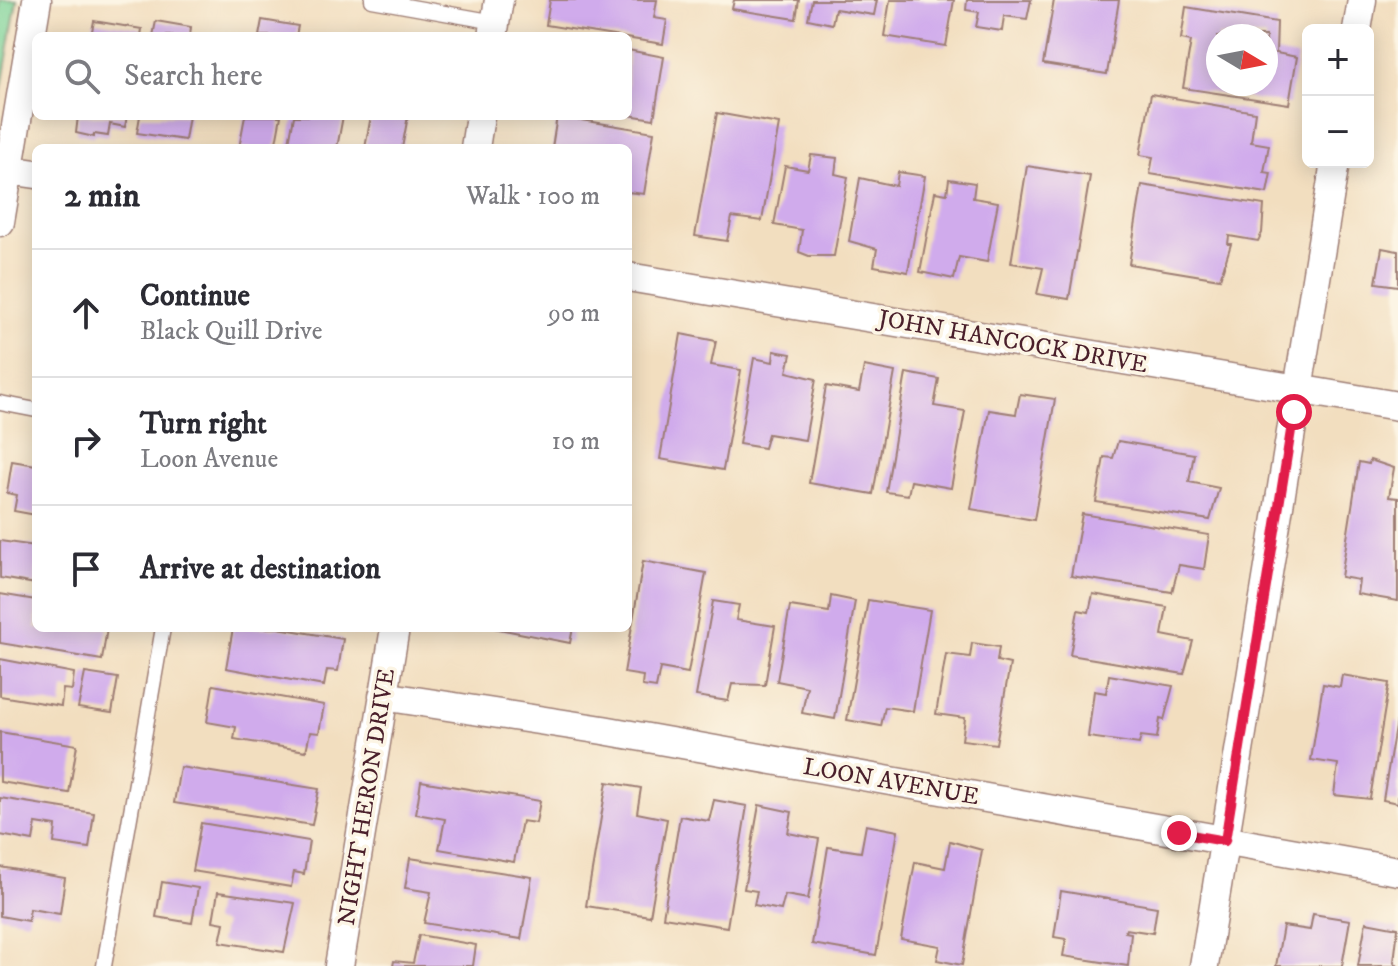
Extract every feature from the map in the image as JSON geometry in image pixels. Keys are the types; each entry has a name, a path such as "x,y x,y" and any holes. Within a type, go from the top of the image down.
{"street":[{"path":"34,32 37,0"},
{"path":"1358,24 1362,0"},
{"path":"0,222 22,172 32,57"},
{"path":"476,144 479,120"},
{"path":"1204,966 1334,168"},
{"name":"JOHN HANCOCK DRIVE","path":"632,278 1398,406"},
{"name":"NIGHT HERON DRIVE","path":"339,966 394,632"},
{"name":"LOON AVENUE","path":"383,696 603,730 1398,871"}],"lane":[{"path":"372,0 496,19"},
{"path":"0,403 32,409"},
{"path":"104,966 162,632"}],"green space":[{"path":"0,0 17,0 0,98"}],"building":[{"path":"550,0 657,0 654,18 667,20 663,44 632,39 632,32 589,32 546,25"},
{"path":"734,0 799,0 796,19 732,9"},
{"path":"812,0 877,0 874,15 835,9 832,24 808,19"},
{"path":"890,0 954,0 946,46 884,36"},
{"path":"967,0 1031,0 1027,19 1004,16 1002,31 976,27 979,12 966,10"},
{"path":"1054,0 1119,0 1107,74 1043,64"},
{"path":"1186,7 1277,22 1206,24 1206,91 1183,88 1191,41 1181,39"},
{"path":"262,20 298,26 297,32 260,32"},
{"path":"94,21 142,29 142,32 92,32"},
{"path":"156,21 191,27 190,32 154,32"},
{"path":"632,51 664,57 654,119 632,116"},
{"path":"1278,53 1297,57 1289,104 1236,96 1278,96"},
{"path":"1151,94 1255,112 1251,142 1269,145 1264,172 1271,173 1267,193 1150,174 1153,157 1140,155"},
{"path":"717,113 779,124 762,221 732,217 727,241 695,236"},
{"path":"78,120 126,120 125,127 110,124 108,136 76,133"},
{"path":"139,120 188,120 185,140 137,133"},
{"path":"244,120 280,120 276,144 240,144"},
{"path":"293,120 342,120 338,144 289,144"},
{"path":"370,120 407,120 403,144 366,144"},
{"path":"556,120 581,120 654,132 644,194 632,192 632,144 553,144"},
{"path":"811,155 837,158 835,174 848,177 834,256 809,256 799,252 802,230 774,225 785,166 808,170"},
{"path":"1027,166 1090,176 1069,299 1037,294 1043,268 1011,263"},
{"path":"898,172 925,176 908,272 874,266 877,249 849,241 860,178 896,186"},
{"path":"949,179 975,183 973,198 998,202 987,262 959,257 954,279 920,272 935,192 947,194"},
{"path":"1142,185 1264,205 1262,233 1258,241 1229,236 1228,244 1231,244 1220,279 1129,264"},
{"path":"1382,248 1398,251 1398,286 1376,283"},
{"path":"681,334 716,341 711,365 741,370 723,470 660,459"},
{"path":"774,351 791,354 787,372 816,379 805,440 768,434 764,448 739,444 754,358 773,362"},
{"path":"864,366 895,372 873,494 809,483 826,386 859,392"},
{"path":"906,373 939,379 934,406 965,411 951,488 911,481 908,495 886,492"},
{"path":"1020,394 1055,399 1034,520 971,509 989,410 1016,414"},
{"path":"1118,441 1194,454 1189,482 1219,488 1210,520 1096,502 1104,457 1113,458"},
{"path":"1370,460 1394,468 1389,497 1398,498 1398,601 1357,594 1359,580 1341,577 1359,462 1369,464"},
{"path":"12,461 32,464 32,514 14,511 17,495 7,493"},
{"path":"1082,514 1209,535 1204,569 1179,565 1172,592 1071,576"},
{"path":"0,541 32,545 32,583 0,578"},
{"path":"643,561 706,573 688,673 660,668 656,688 642,686 643,676 624,673"},
{"path":"0,594 32,599 32,632 106,632 102,660 0,643"},
{"path":"1093,594 1167,607 1162,635 1193,641 1184,674 1070,655 1078,610 1089,612"},
{"path":"831,596 855,601 835,719 802,713 807,687 777,681 790,606 829,612"},
{"path":"868,600 930,610 913,711 885,707 881,726 847,720"},
{"path":"713,601 739,605 736,620 775,626 765,685 732,684 728,701 696,696"},
{"path":"232,632 302,632 343,639 338,671 327,670 324,686 226,668"},
{"path":"514,632 572,632 570,643"},
{"path":"972,643 999,647 997,661 1010,664 996,744 962,740 965,718 936,714 946,654 970,657"},
{"path":"0,659 74,673 72,690 63,689 61,706 0,696"},
{"path":"85,673 118,678 112,713 78,708"},
{"path":"1109,675 1173,686 1164,720 1160,719 1157,738 1141,736 1139,744 1088,737 1094,691 1106,693"},
{"path":"1342,675 1389,683 1370,799 1334,795 1338,764 1311,760 1323,684 1340,687"},
{"path":"213,685 324,705 319,733 310,732 306,751 234,739 236,727 207,722"},
{"path":"1398,722 1398,803 1383,800"},
{"path":"0,732 77,745 69,793 0,782"},
{"path":"180,767 319,789 312,825 174,803"},
{"path":"421,781 540,801 536,823 522,821 514,862 439,849 445,819 416,814"},
{"path":"607,782 641,788 637,813 667,819 650,916 586,906"},
{"path":"0,798 94,813 89,848 54,843 56,826 36,823 33,841 0,835"},
{"path":"714,800 747,806 727,927 663,917 680,816 709,821"},
{"path":"759,805 792,812 788,833 819,839 808,899 785,895 781,910 754,905 757,891 744,889"},
{"path":"201,823 309,841 304,874 294,872 291,887 192,871"},
{"path":"866,825 898,831 876,955 812,944 828,847 861,852"},
{"path":"950,841 982,850 962,965 937,960 940,946 901,939 915,862 945,868"},
{"path":"410,858 532,877 521,939 424,923 431,892 405,888"},
{"path":"0,867 65,878 60,914 30,909 28,921 0,916"},
{"path":"162,882 198,888 192,923 156,917"},
{"path":"1061,891 1157,907 1153,933 1126,929 1125,932 1131,933 1128,966 1063,956 1066,939 1054,937"},
{"path":"218,892 295,903 284,952 220,942 224,923 213,921"},
{"path":"1313,914 1350,920 1342,966 1276,966 1283,926 1310,930"},
{"path":"1366,922 1398,928 1394,962 1398,966 1358,966"},
{"path":"419,935 476,945 473,966 393,966 394,961 413,963"}],"route":[{"path":"1179,833 1225,841 1294,412"}]}
